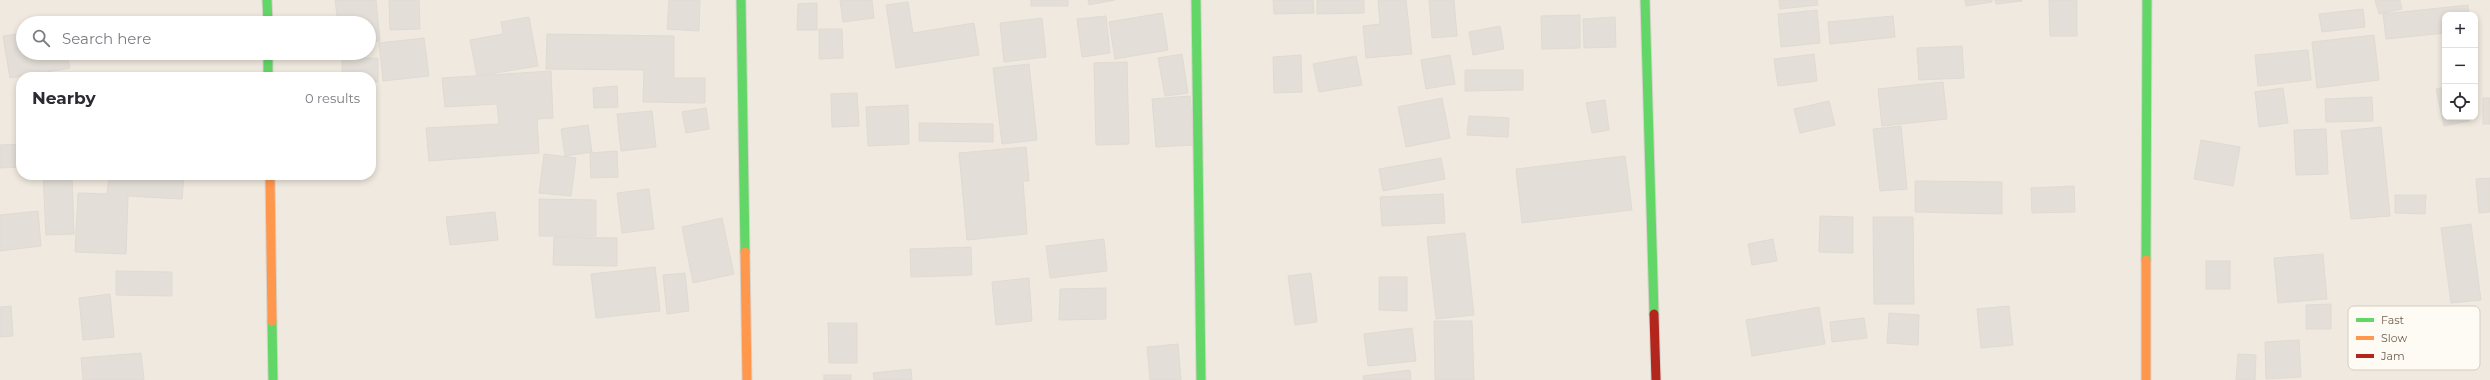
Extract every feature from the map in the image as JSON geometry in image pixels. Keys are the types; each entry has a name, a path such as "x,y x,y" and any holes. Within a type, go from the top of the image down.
{"street":[{"path":"267,0 268,16"},
{"path":"741,0 747,380"},
{"path":"1196,0 1201,380"},
{"path":"1645,0 1656,380"},
{"path":"2146,380 2147,0"},
{"path":"268,60 268,72"},
{"path":"270,180 274,380"}],"shaded area":[{"path":"0,0 2490,0 2490,380 0,380"}],"building":[{"path":"335,0 376,0 380,41 376,41 376,16 337,16"},
{"path":"389,0 419,0 420,29 390,30"},
{"path":"669,0 700,0 699,31 667,29"},
{"path":"840,0 872,0 874,18 843,22"},
{"path":"1031,0 1068,0 1068,6 1031,6"},
{"path":"1088,0 1115,0 1089,5"},
{"path":"1273,0 1313,0 1314,13 1274,14"},
{"path":"1317,0 1364,0 1364,13 1317,14"},
{"path":"1378,0 1406,0 1412,54 1366,58 1363,26 1380,24"},
{"path":"1429,0 1454,0 1457,36 1432,38"},
{"path":"1779,0 1817,0 1818,5 1780,9"},
{"path":"1965,0 1992,0 1992,2 1966,6"},
{"path":"1995,0 2022,0 2022,1 1996,4"},
{"path":"2049,0 2077,0 2077,36 2050,36"},
{"path":"2375,0 2400,0 2402,9 2379,14"},
{"path":"908,2 913,33 974,23 979,55 896,68 886,5"},
{"path":"817,3 817,30 797,30 798,4"},
{"path":"2468,5 2469,12 2442,12 2442,33 2386,39 2383,14"},
{"path":"2363,9 2365,27 2322,32 2319,14"},
{"path":"1817,10 1820,43 1781,47 1778,14"},
{"path":"1162,13 1168,50 1115,59 1109,22"},
{"path":"1580,15 1580,48 1542,49 1541,16"},
{"path":"1106,16 1110,53 1082,57 1077,19"},
{"path":"1893,16 1895,37 1830,44 1828,22"},
{"path":"529,17 538,66 477,76 470,40 503,34 501,22"},
{"path":"1615,17 1616,47 1584,48 1583,19"},
{"path":"1042,18 1046,57 1004,62 1000,23"},
{"path":"1500,26 1504,49 1473,55 1469,32"},
{"path":"819,29 842,29 843,58 819,59"},
{"path":"16,34 16,60 68,60 70,68 46,72 16,72 16,77 10,78 3,36"},
{"path":"547,34 674,36 674,78 705,78 705,103 643,102 644,70 546,69"},
{"path":"2374,35 2379,80 2317,88 2312,42"},
{"path":"424,38 429,76 383,81 379,43"},
{"path":"1962,46 1964,78 1919,80 1917,48"},
{"path":"2308,50 2311,80 2258,86 2255,55"},
{"path":"1182,54 1188,93 1165,96 1158,58"},
{"path":"1814,54 1817,81 1778,86 1774,59"},
{"path":"1301,55 1302,92 1274,93 1273,57"},
{"path":"1450,55 1455,84 1426,89 1421,60"},
{"path":"1356,56 1362,85 1319,92 1313,64"},
{"path":"376,58 378,58 378,82 376,82 376,72 342,72 342,60 376,60"},
{"path":"1127,62 1129,144 1096,145 1094,63"},
{"path":"1029,64 1037,140 1002,144 993,68"},
{"path":"1465,70 1523,70 1523,90 1465,91"},
{"path":"551,71 553,118 537,119 539,153 429,161 426,128 499,124 497,104 445,107 442,78"},
{"path":"1943,82 1947,119 1882,126 1878,89"},
{"path":"617,86 618,107 594,108 593,88"},
{"path":"2283,88 2288,123 2259,127 2255,92"},
{"path":"2442,88 2442,117 2436,89"},
{"path":"857,93 859,126 832,127 831,94"},
{"path":"1190,96 1194,145 1156,147 1152,99"},
{"path":"2372,97 2373,121 2326,122 2325,99"},
{"path":"1442,98 1450,138 1406,147 1398,107"},
{"path":"2483,98 2490,98 2490,124 2483,124"},
{"path":"1605,100 1609,130 1592,133 1586,103"},
{"path":"1829,101 1835,125 1800,133 1794,109"},
{"path":"908,105 909,144 868,146 866,107"},
{"path":"706,108 709,129 686,133 682,112"},
{"path":"652,111 656,147 621,151 617,114"},
{"path":"1469,116 1509,118 1508,137 1467,135"},
{"path":"2443,120 2469,121 2444,126"},
{"path":"919,123 993,124 993,142 919,141"},
{"path":"588,125 592,152 565,156 561,129"},
{"path":"1901,126 1907,189 1880,191 1873,129"},
{"path":"2381,127 2390,216 2351,219 2341,131"},
{"path":"2326,129 2328,174 2296,175 2294,130"},
{"path":"2201,140 2240,147 2233,186 2194,179"},
{"path":"16,144 16,167 0,168 0,145"},
{"path":"1026,147 1029,181 1023,181 1027,234 967,240 959,153"},
{"path":"617,151 618,177 591,178 590,153"},
{"path":"544,154 576,158 571,196 539,193"},
{"path":"1625,156 1632,210 1522,223 1516,169"},
{"path":"1441,158 1445,179 1383,191 1379,169"},
{"path":"2490,178 2490,212 2479,213 2476,179"},
{"path":"43,180 72,180 74,234 46,235"},
{"path":"108,180 184,180 182,199 128,196 126,254 75,252 78,193 107,194"},
{"path":"1915,181 2002,182 2002,214 1915,212"},
{"path":"2074,186 2075,212 2032,213 2031,188"},
{"path":"649,189 654,229 622,233 617,193"},
{"path":"1443,194 1445,223 1382,226 1380,197"},
{"path":"2395,195 2426,195 2425,214 2395,213"},
{"path":"539,199 596,200 596,236 539,236"},
{"path":"38,211 41,246 0,251 0,215"},
{"path":"495,212 498,240 450,245 446,217"},
{"path":"1820,216 1853,217 1853,253 1819,252"},
{"path":"1873,217 1913,217 1914,304 1874,304"},
{"path":"722,218 734,274 693,283 682,227"},
{"path":"2471,224 2481,300 2451,303 2441,228"},
{"path":"1465,233 1474,315 1436,319 1427,237"},
{"path":"554,237 617,238 617,266 553,265"},
{"path":"1104,239 1107,271 1050,278 1046,246"},
{"path":"1773,239 1777,261 1752,265 1748,244"},
{"path":"971,247 972,275 911,277 910,249"},
{"path":"2323,254 2327,299 2278,303 2274,258"},
{"path":"2206,261 2230,261 2230,289 2206,289"},
{"path":"655,267 660,311 596,318 591,274"},
{"path":"116,271 172,272 172,296 116,295"},
{"path":"685,273 689,311 667,314 663,275"},
{"path":"1311,273 1317,322 1295,325 1288,276"},
{"path":"1379,277 1407,277 1407,311 1379,310"},
{"path":"1029,278 1032,321 996,325 992,282"},
{"path":"1106,288 1106,319 1059,320 1060,289"},
{"path":"110,294 114,337 83,340 79,298"},
{"path":"2331,304 2331,329 2306,329 2306,305"},
{"path":"11,306 13,336 0,337 0,307"},
{"path":"2009,306 2013,345 1981,348 1977,309"},
{"path":"1819,307 1825,344 1752,356 1746,320"},
{"path":"1889,313 1919,315 1918,345 1887,343"},
{"path":"1864,318 1867,338 1832,342 1830,322"},
{"path":"1434,321 1472,321 1474,380 1435,380"},
{"path":"828,323 857,323 857,363 829,363"},
{"path":"1412,328 1416,361 1368,366 1364,334"},
{"path":"2299,340 2301,377 2266,379 2265,342"},
{"path":"1178,344 1181,380 1150,380 1147,347"},
{"path":"141,353 144,380 83,380 81,358"},
{"path":"2238,354 2256,355 2255,380 2236,380"},
{"path":"911,369 912,380 874,380 873,373"},
{"path":"1410,370 1411,380 1364,380 1363,376"},
{"path":"824,375 851,375 851,380 824,380"}],"traffic: fast":[{"path":"267,0 268,16"},
{"path":"741,0 745,252"},
{"path":"1196,0 1201,380"},
{"path":"1645,0 1654,314"},
{"path":"2146,260 2147,0"},
{"path":"268,60 268,72"},
{"path":"272,321 273,380"}],"traffic: slow":[{"path":"270,180 272,321"},
{"path":"745,252 747,380"},
{"path":"2146,260 2146,380"}],"traffic: jam":[{"path":"1654,314 1656,380"}]}
